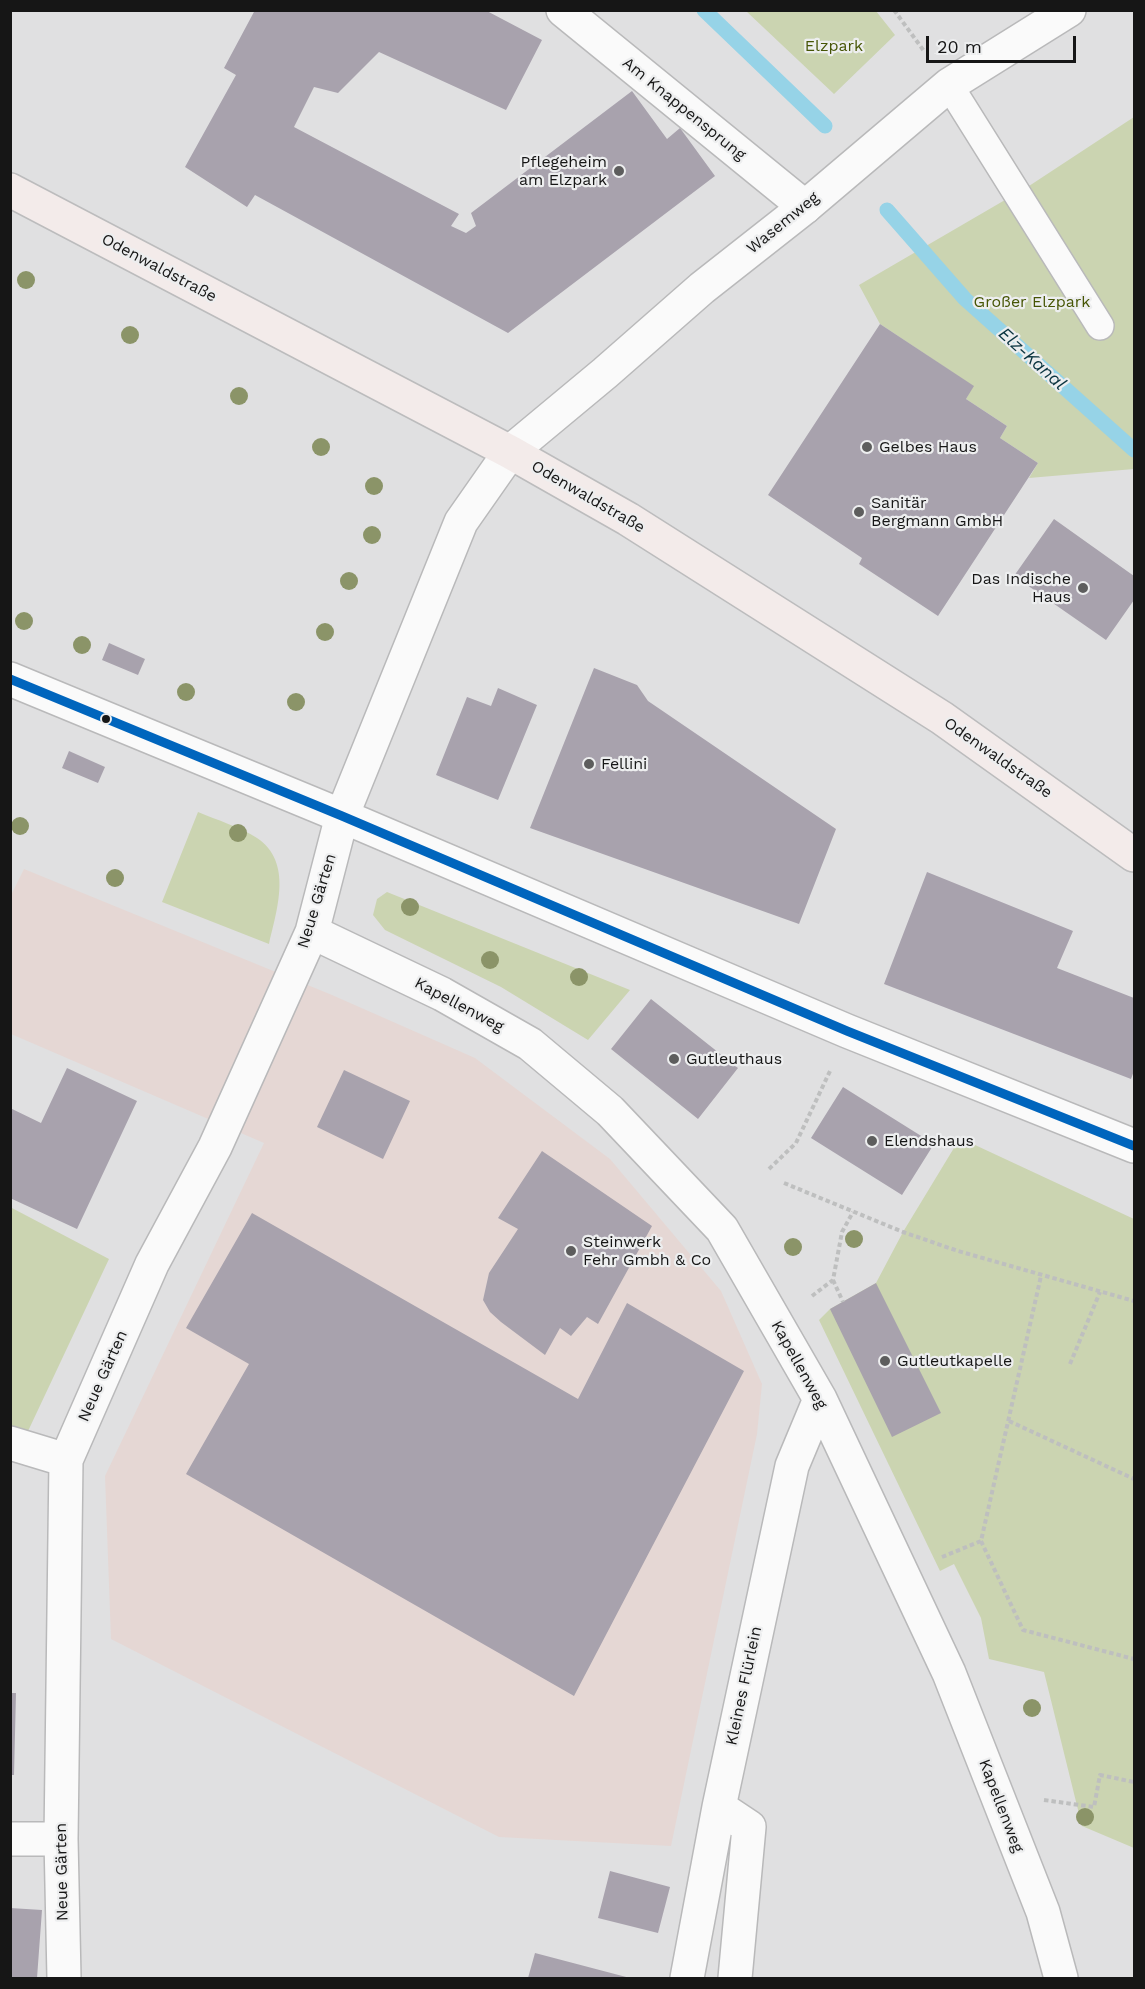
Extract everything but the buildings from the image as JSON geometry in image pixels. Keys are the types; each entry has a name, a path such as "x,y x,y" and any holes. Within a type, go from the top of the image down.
{"main road":[{"name":"Odenwaldstraße","path":"10,190 510,452 628,519 942,718 1134,855"}],"street":[{"name":"Am Knappensprung","path":"562,10 805,207"},
{"name":"Wasemweg","path":"342,816 461,522 510,452 606,373 702,288 805,207 949,85 1069,10"},
{"path":"10,679 342,816 848,1031 1134,1146"},
{"name":"Neue Gärten","path":"64,1978 61,1839 66,1460 152,1264 215,1147 312,932 342,816"},
{"name":"Kapellenweg","path":"312,932 442,994 530,1044 610,1111 722,1229 820,1399 949,1673 1042,1912 1061,1978"},
{"name":"Kleines Flürlein","path":"687,1978 719,1807 792,1466 820,1399"},
{"path":"10,1443 66,1460"},
{"path":"719,1807 749,1827 735,1978"},
{"path":"10,1839 61,1839"}],"lane":[{"path":"949,85 1100,326"}],"path":[{"path":"769,1169 796,1143 828,1076"},
{"path":"784,1183 925,1239 1041,1276 1134,1301"},
{"path":"843,1302 833,1280 842,1232 853,1212"},
{"path":"1041,1276 981,1541 1023,1630 1134,1659"},
{"path":"809,1299 833,1280"},
{"path":"1070,1364 1100,1292"},
{"path":"1009,1421 1134,1479"},
{"path":"903,1575 981,1541"},
{"path":"996,1792 1094,1807 1100,1775 1134,1782"}],"shaded area":[{"name":"Steinwerk Fehr Gmbh & Co","path":"24,869 332,995 475,1058 610,1159 721,1291 762,1384 757,1434 671,1846 499,1837 111,1639 105,1476 264,1143 11,1034 10,897"}],"green space":[{"name":"Elzpark","path":"746,11 876,11 895,35 834,94"},
{"name":"Großer Elzpark","path":"1134,117 1134,469 1029,478 1038,463 1000,438 1007,426 966,399 973,386 880,324 859,285 1029,186"},
{"path":"198,812 257,838 268,848 275,860 280,887 269,944 162,902"},
{"path":"387,892 630,990 588,1040 501,987 385,930 373,915 377,899"},
{"path":"960,1138 1134,1219 1134,1848 1082,1826 1044,1672 989,1659 981,1618 954,1564 940,1571 819,1320 830,1309 876,1283 903,1232"},
{"path":"10,1207 109,1259 21,1446 10,1443"}],"waterway":[{"name":"Elz-Kanal","path":"704,10 825,126"},
{"name":"Elz-Kanal","path":"887,210 965,299 1134,450"}],"transit line":[{"path":"10,679 342,816 847,1031 1134,1146"}],"place":[{"name":"Pflegeheim am Elzpark","path":"619,171"},
{"name":"Gelbes Haus","path":"867,447"},
{"name":"Sanitär Bergmann GmbH","path":"859,512"},
{"name":"Das Indische Haus","path":"1083,588"},
{"name":"Fellini","path":"589,764"},
{"name":"Gutleuthaus","path":"674,1059"},
{"name":"Elendshaus","path":"872,1141"},
{"name":"Steinwerk Fehr Gmbh & Co","path":"571,1251"},
{"name":"Gutleutkapelle","path":"885,1361"}]}
